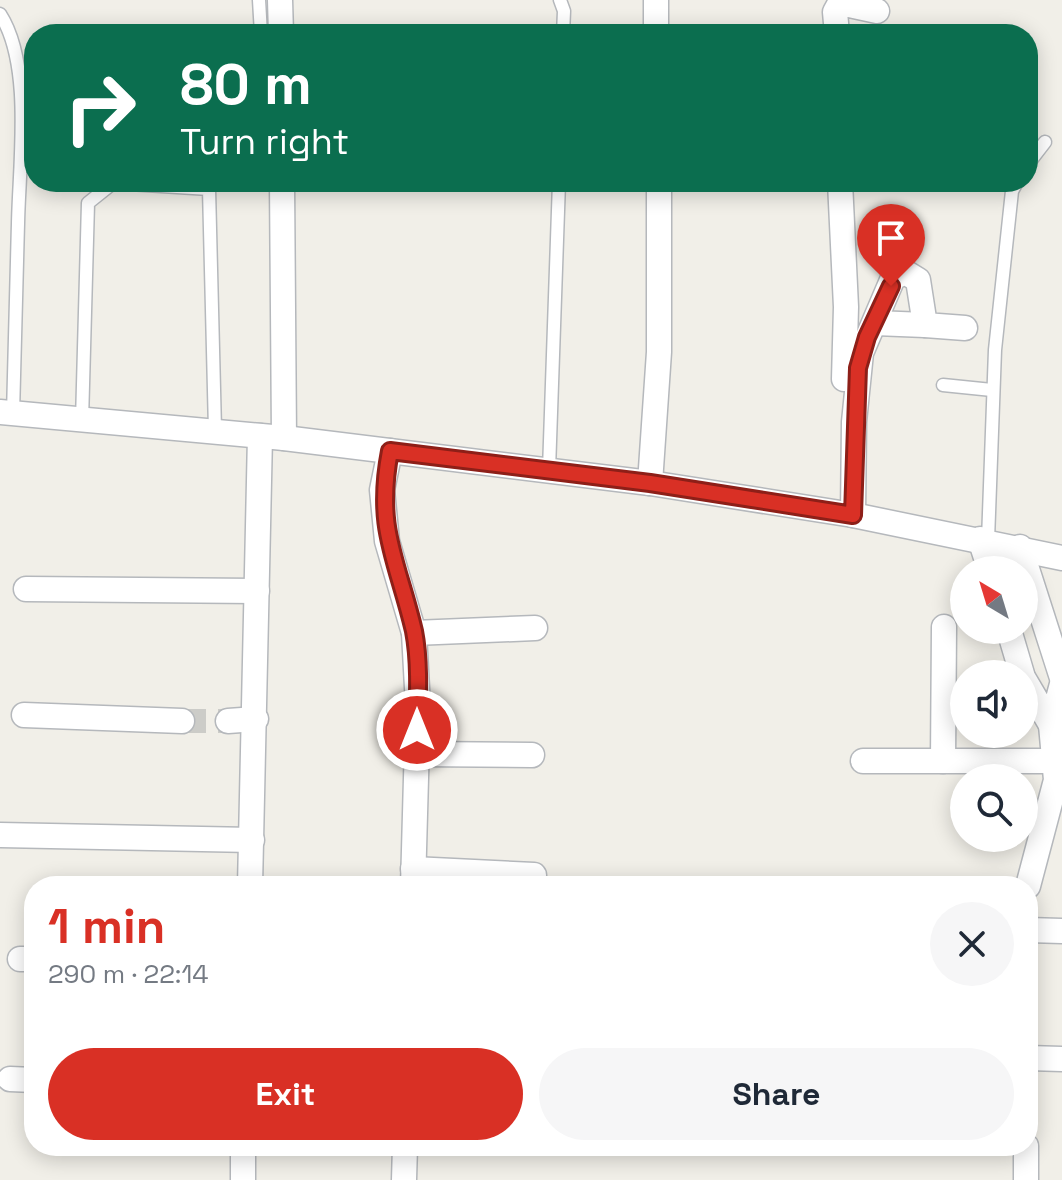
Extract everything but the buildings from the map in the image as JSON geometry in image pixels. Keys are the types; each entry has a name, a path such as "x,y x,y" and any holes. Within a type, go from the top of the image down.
{"street":[{"path":"280,0 281,24"},
{"path":"656,0 656,24"},
{"path":"836,24 835,12 840,3 877,11"},
{"path":"250,876 257,591 272,437 282,192"},
{"path":"650,483 659,352 659,192"},
{"path":"840,192 846,307 847,514"},
{"path":"847,514 858,368 893,278 905,272 918,280 925,325"},
{"path":"875,323 965,328"},
{"path":"7,413 215,430 650,483 847,514 1062,558"},
{"path":"390,451 382,490 387,541 414,633 417,754 413,876"},
{"path":"984,540 987,556"},
{"path":"1020,547 1062,681 1051,725 1056,780 1031,876"},
{"path":"26,589 257,591"},
{"path":"943,761 944,627"},
{"path":"414,633 535,628"},
{"path":"1038,702 1051,725"},
{"path":"24,715 182,721"},
{"path":"228,721 256,719"},
{"path":"417,754 532,755"},
{"path":"863,761 1054,761"},
{"path":"0,835 252,840"},
{"path":"474,876 534,875"},
{"path":"1038,930 1062,931"},
{"path":"1038,1058 1062,1059"},
{"path":"243,1156 243,1180"},
{"path":"404,1180 405,1156"},
{"path":"1026,1156 1026,1180"}],"lane":[{"path":"259,0 260,24"},
{"path":"560,0 564,11 563,24"},
{"path":"0,14 9,28 18,62 20,125 7,413"},
{"path":"1038,151 1045,142"},
{"path":"82,421 88,203 102,192"},
{"path":"211,192 215,430"},
{"path":"549,470 559,192"},
{"path":"984,540 998,302 1009,209 1014,192"},
{"path":"943,385 992,390"}],"tunnel":[{"path":"182,721 228,721"}],"route":[{"path":"417,730 414,633 387,541 382,490 390,451 650,483 853,515 858,368 867,337 891,286"}]}
